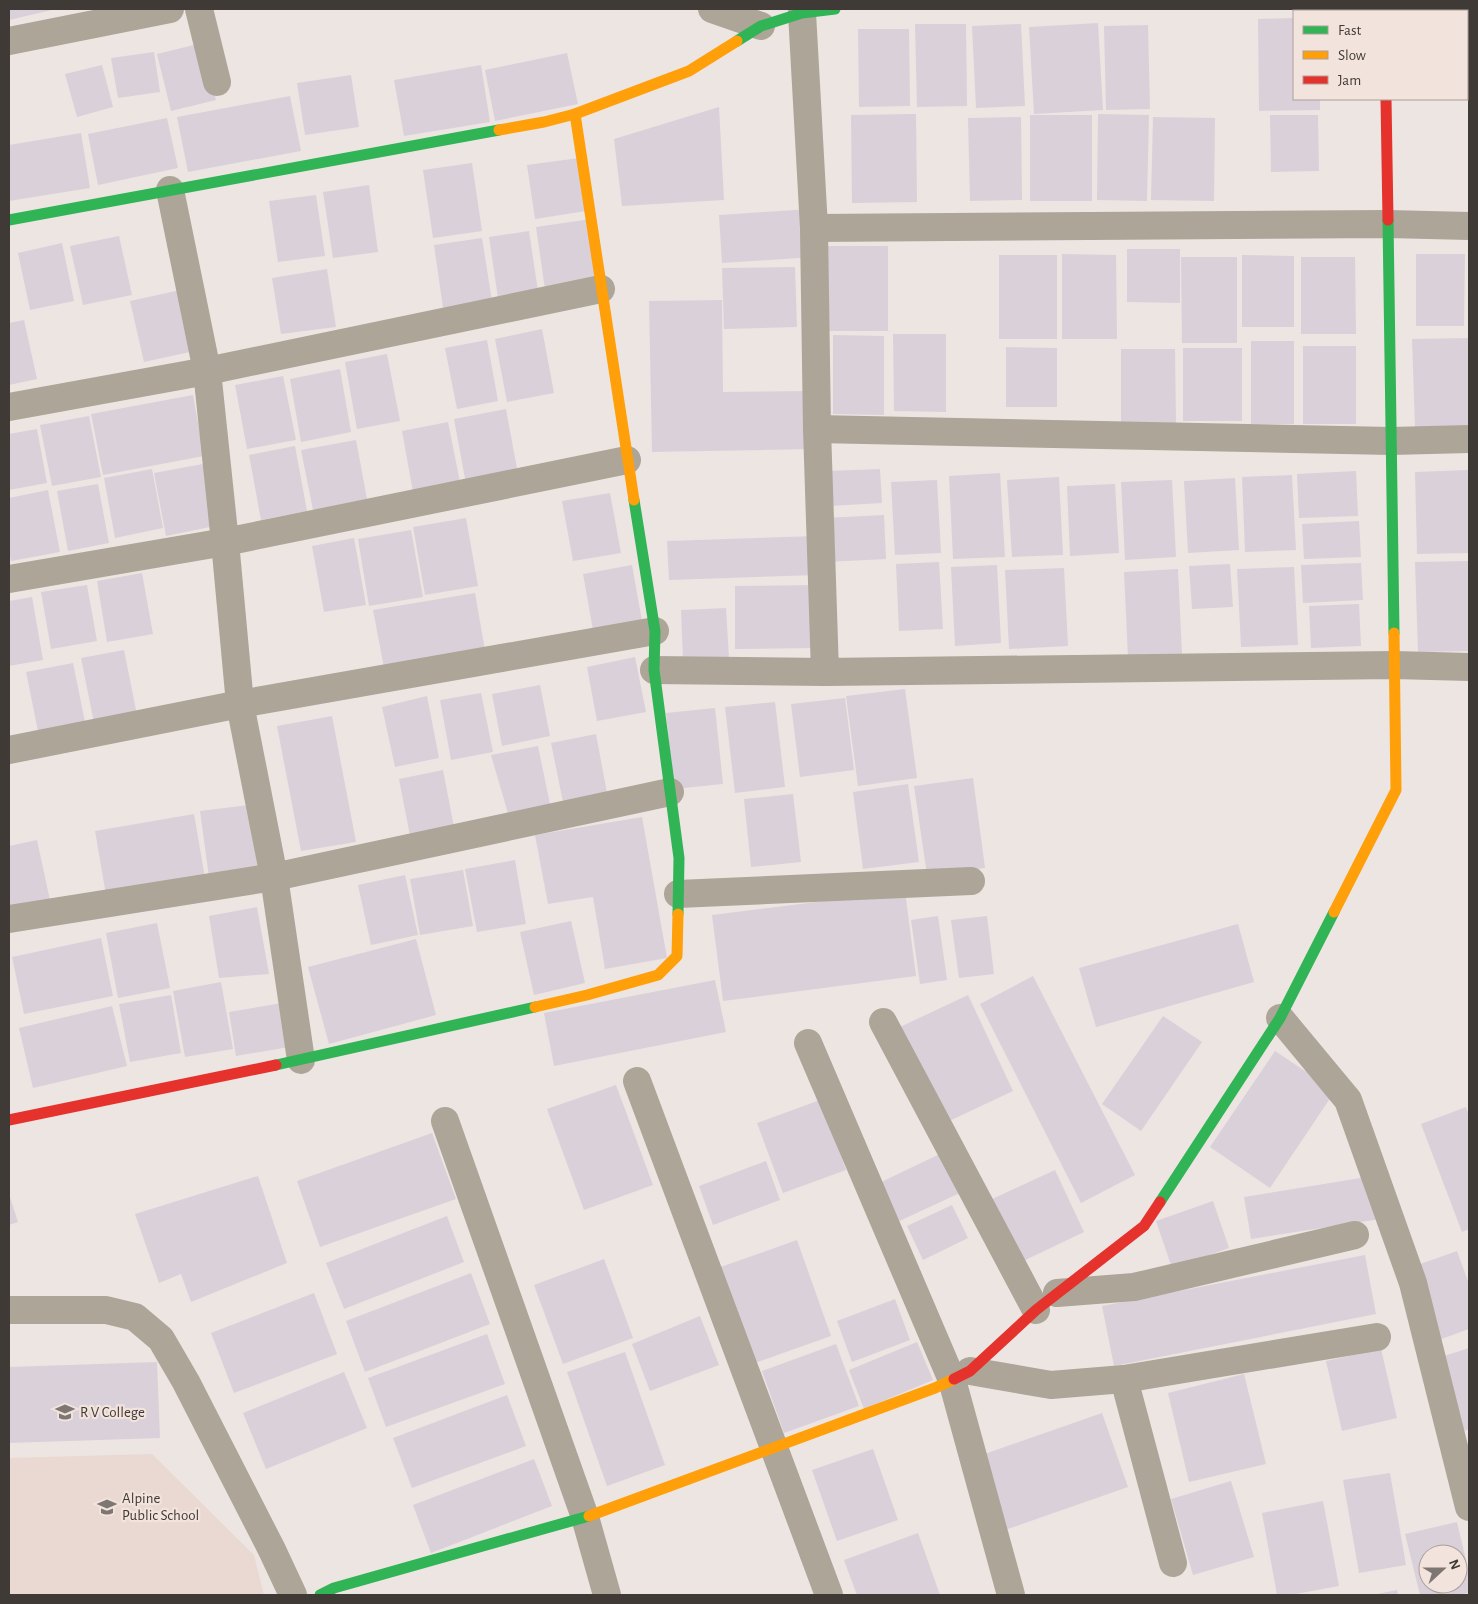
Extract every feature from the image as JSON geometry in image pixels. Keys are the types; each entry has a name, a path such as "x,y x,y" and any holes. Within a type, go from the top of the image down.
{"street":[{"path":"9,41 170,9"},
{"path":"199,9 217,82"},
{"path":"712,9 761,26"},
{"path":"9,220 544,122 575,114 690,71 761,26 802,14 835,9"},
{"path":"802,14 814,228 817,429 825,672"},
{"path":"320,1595 334,1588 584,1517 935,1388 961,1375 1036,1310 1144,1226 1280,1018 1396,790 1386,100"},
{"path":"9,1120 301,1060 587,995 658,975 677,956 679,858 654,670 655,631 627,460 575,114"},
{"path":"170,190 207,371 240,704 274,877 301,1060"},
{"path":"814,228 1388,224 1469,226"},
{"path":"9,407 207,371 601,289"},
{"path":"817,429 1391,440 1469,439"},
{"path":"9,579 225,542 627,460"},
{"path":"9,750 240,704 655,631"},
{"path":"654,670 825,672 1394,665 1469,667"},
{"path":"9,919 274,877 670,792"},
{"path":"678,894 971,881"},
{"path":"1280,1018 1348,1100 1413,1283 1458,1457 1469,1508"},
{"path":"883,1022 1036,1310"},
{"path":"808,1042 961,1375 1011,1595"},
{"path":"637,1081 829,1595"},
{"path":"445,1121 584,1517 607,1595"},
{"path":"1057,1293 1134,1287 1354,1235"},
{"path":"9,1310 106,1310 135,1317 161,1339 263,1532 293,1595"},
{"path":"961,1375 1051,1386 1124,1379 1378,1337"},
{"path":"1124,1379 1173,1563"}],"shaded area":[{"name":"Alpine Public School","path":"152,1454 254,1555 264,1595 9,1595 9,1458"}],"building":[{"path":"9,9 52,9 52,10 9,20"},
{"path":"1293,18 1293,100 1320,100 1320,110 1259,111 1258,19"},
{"path":"1098,23 1103,110 1034,114 1029,27"},
{"path":"915,24 966,24 967,106 917,107"},
{"path":"1021,24 1025,106 976,108 972,26"},
{"path":"1148,25 1150,109 1106,110 1104,26"},
{"path":"858,29 909,29 910,106 859,107"},
{"path":"202,43 216,100 171,111 157,54"},
{"path":"154,52 160,92 118,98 111,58"},
{"path":"567,53 578,104 495,121 485,70"},
{"path":"102,65 113,107 77,117 65,74"},
{"path":"481,65 490,122 404,136 394,80"},
{"path":"351,75 359,127 305,135 297,83"},
{"path":"290,96 301,151 188,172 177,117"},
{"path":"719,107 724,200 622,206 614,139"},
{"path":"916,114 917,202 852,203 851,115"},
{"path":"1098,114 1149,115 1147,201 1097,200"},
{"path":"1030,115 1092,115 1092,201 1030,201"},
{"path":"1270,115 1318,115 1319,171 1271,172"},
{"path":"1021,117 1022,200 970,201 968,118"},
{"path":"1153,117 1215,118 1214,201 1151,200"},
{"path":"167,118 178,168 98,185 88,134"},
{"path":"81,133 90,188 9,201 9,145"},
{"path":"579,158 586,211 535,219 527,165"},
{"path":"472,163 482,231 433,238 423,170"},
{"path":"369,185 378,252 333,258 323,192"},
{"path":"316,195 325,256 278,262 269,201"},
{"path":"810,209 814,257 722,263 719,215"},
{"path":"591,219 600,288 546,296 536,227"},
{"path":"529,231 538,291 498,298 489,237"},
{"path":"119,236 132,295 83,305 70,246"},
{"path":"482,238 492,301 443,308 434,245"},
{"path":"62,243 74,301 30,310 18,253"},
{"path":"827,246 888,246 888,331 827,331"},
{"path":"1127,249 1180,249 1180,303 1127,302"},
{"path":"1062,254 1116,255 1117,339 1062,339"},
{"path":"1416,254 1465,254 1464,326 1416,326"},
{"path":"999,255 1057,255 1057,339 999,339"},
{"path":"1242,255 1294,256 1294,327 1242,327"},
{"path":"1181,257 1237,257 1237,343 1182,343"},
{"path":"1301,257 1355,257 1356,334 1301,334"},
{"path":"795,267 797,327 724,329 722,268"},
{"path":"327,269 336,327 281,334 272,278"},
{"path":"185,289 199,350 144,362 130,301"},
{"path":"722,300 723,392 812,391 814,449 652,452 649,301"},
{"path":"24,320 37,379 9,385 9,323"},
{"path":"542,329 554,393 507,402 495,339"},
{"path":"893,334 946,334 946,412 894,411"},
{"path":"833,335 884,336 884,415 833,414"},
{"path":"1469,338 1469,426 1415,427 1412,339"},
{"path":"487,340 498,401 457,409 445,348"},
{"path":"1251,341 1294,341 1294,424 1251,424"},
{"path":"1303,346 1356,346 1356,424 1303,424"},
{"path":"1006,347 1057,348 1057,407 1006,407"},
{"path":"1183,348 1242,348 1242,421 1183,421"},
{"path":"1121,349 1175,349 1176,426 1121,426"},
{"path":"387,354 400,421 357,429 345,362"},
{"path":"340,369 351,432 301,442 290,379"},
{"path":"283,376 296,440 247,449 235,385"},
{"path":"193,395 204,456 103,475 91,414"},
{"path":"506,409 518,474 466,484 454,419"},
{"path":"89,416 101,477 52,486 40,425"},
{"path":"448,422 460,482 413,492 402,431"},
{"path":"37,429 47,483 9,490 9,434"},
{"path":"356,440 367,499 313,510 301,450"},
{"path":"295,446 307,511 261,520 249,455"},
{"path":"203,464 215,526 166,536 154,473"},
{"path":"152,469 163,528 115,538 104,478"},
{"path":"880,469 882,503 829,506 827,471"},
{"path":"1468,470 1469,553 1417,554 1415,472"},
{"path":"1356,471 1358,516 1299,518 1297,474"},
{"path":"1000,473 1005,557 953,559 949,476"},
{"path":"1292,475 1296,550 1245,552 1242,477"},
{"path":"1059,477 1063,555 1012,557 1007,480"},
{"path":"1235,478 1239,550 1188,553 1184,481"},
{"path":"937,480 941,553 895,555 891,482"},
{"path":"1172,480 1176,557 1125,560 1121,482"},
{"path":"98,484 109,543 68,551 57,491"},
{"path":"1115,484 1119,553 1070,556 1067,486"},
{"path":"48,490 60,552 11,561 9,552 9,498"},
{"path":"610,493 621,553 573,561 562,501"},
{"path":"884,515 886,559 826,562 824,518"},
{"path":"466,518 478,586 425,595 413,527"},
{"path":"1359,521 1361,557 1304,559 1302,524"},
{"path":"411,530 423,597 369,606 358,539"},
{"path":"815,536 816,575 669,580 667,541"},
{"path":"354,538 366,605 324,612 312,546"},
{"path":"1469,561 1469,651 1418,652 1415,562"},
{"path":"939,562 943,629 899,631 896,564"},
{"path":"1361,563 1363,600 1303,603 1301,565"},
{"path":"1230,564 1233,607 1192,609 1189,566"},
{"path":"632,565 642,621 593,630 583,574"},
{"path":"997,565 1001,643 955,646 951,567"},
{"path":"1294,567 1298,645 1241,647 1237,569"},
{"path":"1064,568 1068,646 1009,649 1005,570"},
{"path":"1178,569 1182,654 1128,657 1124,572"},
{"path":"142,573 153,634 107,642 97,581"},
{"path":"87,585 97,641 51,649 41,592"},
{"path":"813,585 814,648 735,649 735,586"},
{"path":"475,593 486,656 385,673 373,610"},
{"path":"32,597 43,660 9,666 9,601"},
{"path":"1359,604 1361,646 1311,648 1309,606"},
{"path":"726,608 729,658 683,660 681,610"},
{"path":"124,650 137,715 94,723 81,658"},
{"path":"635,657 646,712 597,721 587,667"},
{"path":"73,663 86,727 39,736 26,672"},
{"path":"540,685 550,736 502,746 492,694"},
{"path":"905,689 917,778 858,786 846,696"},
{"path":"481,693 493,752 451,760 440,700"},
{"path":"427,696 439,758 395,767 382,707"},
{"path":"845,698 854,770 800,777 791,704"},
{"path":"775,702 785,787 735,793 725,707"},
{"path":"715,708 723,784 674,789 666,713"},
{"path":"332,716 356,842 301,851 277,726"},
{"path":"596,734 607,793 563,802 551,743"},
{"path":"538,746 551,809 509,817 491,755"},
{"path":"443,770 454,827 410,836 399,779"},
{"path":"973,778 985,868 927,875 914,786"},
{"path":"908,784 919,862 863,869 853,792"},
{"path":"793,794 801,862 751,867 744,799"},
{"path":"249,805 258,870 209,877 200,811"},
{"path":"194,814 205,878 106,895 95,831"},
{"path":"642,817 667,958 605,969 593,897 548,904 535,835"},
{"path":"37,840 51,905 9,914 9,846"},
{"path":"515,860 526,924 477,932 465,869"},
{"path":"463,870 473,926 420,935 410,879"},
{"path":"405,875 418,935 371,945 358,885"},
{"path":"905,891 916,976 723,1001 712,915"},
{"path":"257,907 269,974 219,978 209,916"},
{"path":"938,916 947,980 920,984 911,920"},
{"path":"987,916 994,974 959,978 951,920"},
{"path":"571,921 585,983 534,995 520,932"},
{"path":"157,923 170,988 118,998 106,933"},
{"path":"1238,924 1254,982 1096,1027 1079,968"},
{"path":"101,938 113,996 24,1014 12,957"},
{"path":"416,939 436,1015 329,1044 308,967"},
{"path":"1033,976 1135,1175 1081,1203 980,1004"},
{"path":"715,980 726,1032 554,1066 544,1013"},
{"path":"221,982 233,1049 185,1057 173,991"},
{"path":"171,995 181,1053 130,1062 119,1004"},
{"path":"968,995 1013,1091 945,1123 900,1027"},
{"path":"282,1003 289,1047 236,1056 229,1012"},
{"path":"112,1006 127,1066 33,1088 19,1028"},
{"path":"1163,1016 1202,1042 1141,1131 1102,1104"},
{"path":"1275,1051 1335,1091 1270,1188 1210,1147"},
{"path":"616,1085 653,1185 584,1210 547,1109"},
{"path":"820,1100 846,1170 783,1193 757,1123"},
{"path":"1466,1107 1469,1116 1469,1229 1462,1232 1421,1124"},
{"path":"432,1133 456,1199 320,1247 297,1181"},
{"path":"944,1152 962,1192 893,1224 875,1185"},
{"path":"766,1161 780,1200 713,1225 699,1186"},
{"path":"1055,1170 1084,1232 1017,1264 988,1201"},
{"path":"258,1176 287,1263 191,1302 181,1274 159,1283 135,1214"},
{"path":"1373,1176 1380,1219 1251,1239 1244,1197"},
{"path":"9,1194 18,1222 9,1225"},
{"path":"1213,1201 1229,1248 1172,1268 1156,1221"},
{"path":"952,1205 968,1238 923,1260 907,1226"},
{"path":"447,1216 464,1262 344,1309 326,1263"},
{"path":"797,1240 831,1336 749,1365 715,1269"},
{"path":"1457,1251 1469,1284 1469,1329 1436,1341 1409,1268"},
{"path":"1365,1255 1376,1314 1114,1366 1102,1306"},
{"path":"604,1259 633,1338 563,1364 534,1285"},
{"path":"471,1273 490,1324 365,1372 346,1321"},
{"path":"314,1293 337,1354 234,1393 211,1333"},
{"path":"895,1299 910,1340 852,1362 837,1321"},
{"path":"700,1316 719,1365 650,1391 632,1344"},
{"path":"487,1334 505,1384 386,1427 368,1378"},
{"path":"917,1342 933,1380 864,1409 849,1370"},
{"path":"836,1344 859,1406 784,1433 762,1371"},
{"path":"1469,1348 1469,1429 1464,1431 1441,1357"},
{"path":"1381,1349 1397,1418 1342,1431 1326,1361"},
{"path":"625,1352 665,1465 607,1486 567,1372"},
{"path":"157,1362 160,1438 9,1443 9,1367"},
{"path":"344,1372 367,1428 266,1469 243,1413"},
{"path":"1244,1374 1266,1464 1189,1482 1168,1393"},
{"path":"507,1395 526,1446 412,1488 393,1438"},
{"path":"1102,1413 1128,1487 1005,1530 979,1456"},
{"path":"873,1449 898,1520 837,1541 812,1470"},
{"path":"534,1459 552,1506 431,1553 413,1505"},
{"path":"1390,1473 1406,1565 1359,1573 1343,1480"},
{"path":"1231,1481 1254,1557 1193,1575 1171,1499"},
{"path":"1323,1501 1339,1586 1290,1595 1277,1595 1262,1513"},
{"path":"1457,1522 1462,1544 1418,1544 1418,1587 1405,1534"},
{"path":"918,1533 940,1595 857,1595 844,1560"},
{"path":"1468,1569 1469,1573 1468,1593"},
{"path":"1397,1590 1398,1595 1377,1595 1377,1594"},
{"path":"1420,1594 1464,1594 1458,1595"}],"traffic: fast":[{"path":"737,41 761,26 802,13 835,9"},
{"path":"9,220 499,130"},
{"path":"1388,220 1394,633"},
{"path":"634,500 655,631 654,670 679,858 678,914"},
{"path":"1160,1202 1280,1018 1334,912"},
{"path":"276,1065 535,1007"},
{"path":"320,1595 334,1588 589,1516"}],"traffic: slow":[{"path":"499,130 575,114 689,71 737,41"},
{"path":"575,114 634,500"},
{"path":"1334,912 1396,790 1394,633"},
{"path":"535,1007 658,975 677,956 678,914"},
{"path":"589,1516 935,1388 954,1379"}],"traffic: jam":[{"path":"1386,100 1388,220"},
{"path":"9,1120 276,1065"},
{"path":"954,1379 970,1371 1036,1310 1144,1226 1160,1202"}],"place":[{"name":"R V College","path":"65,1412"},
{"name":"Alpine Public School","path":"107,1507"}]}
